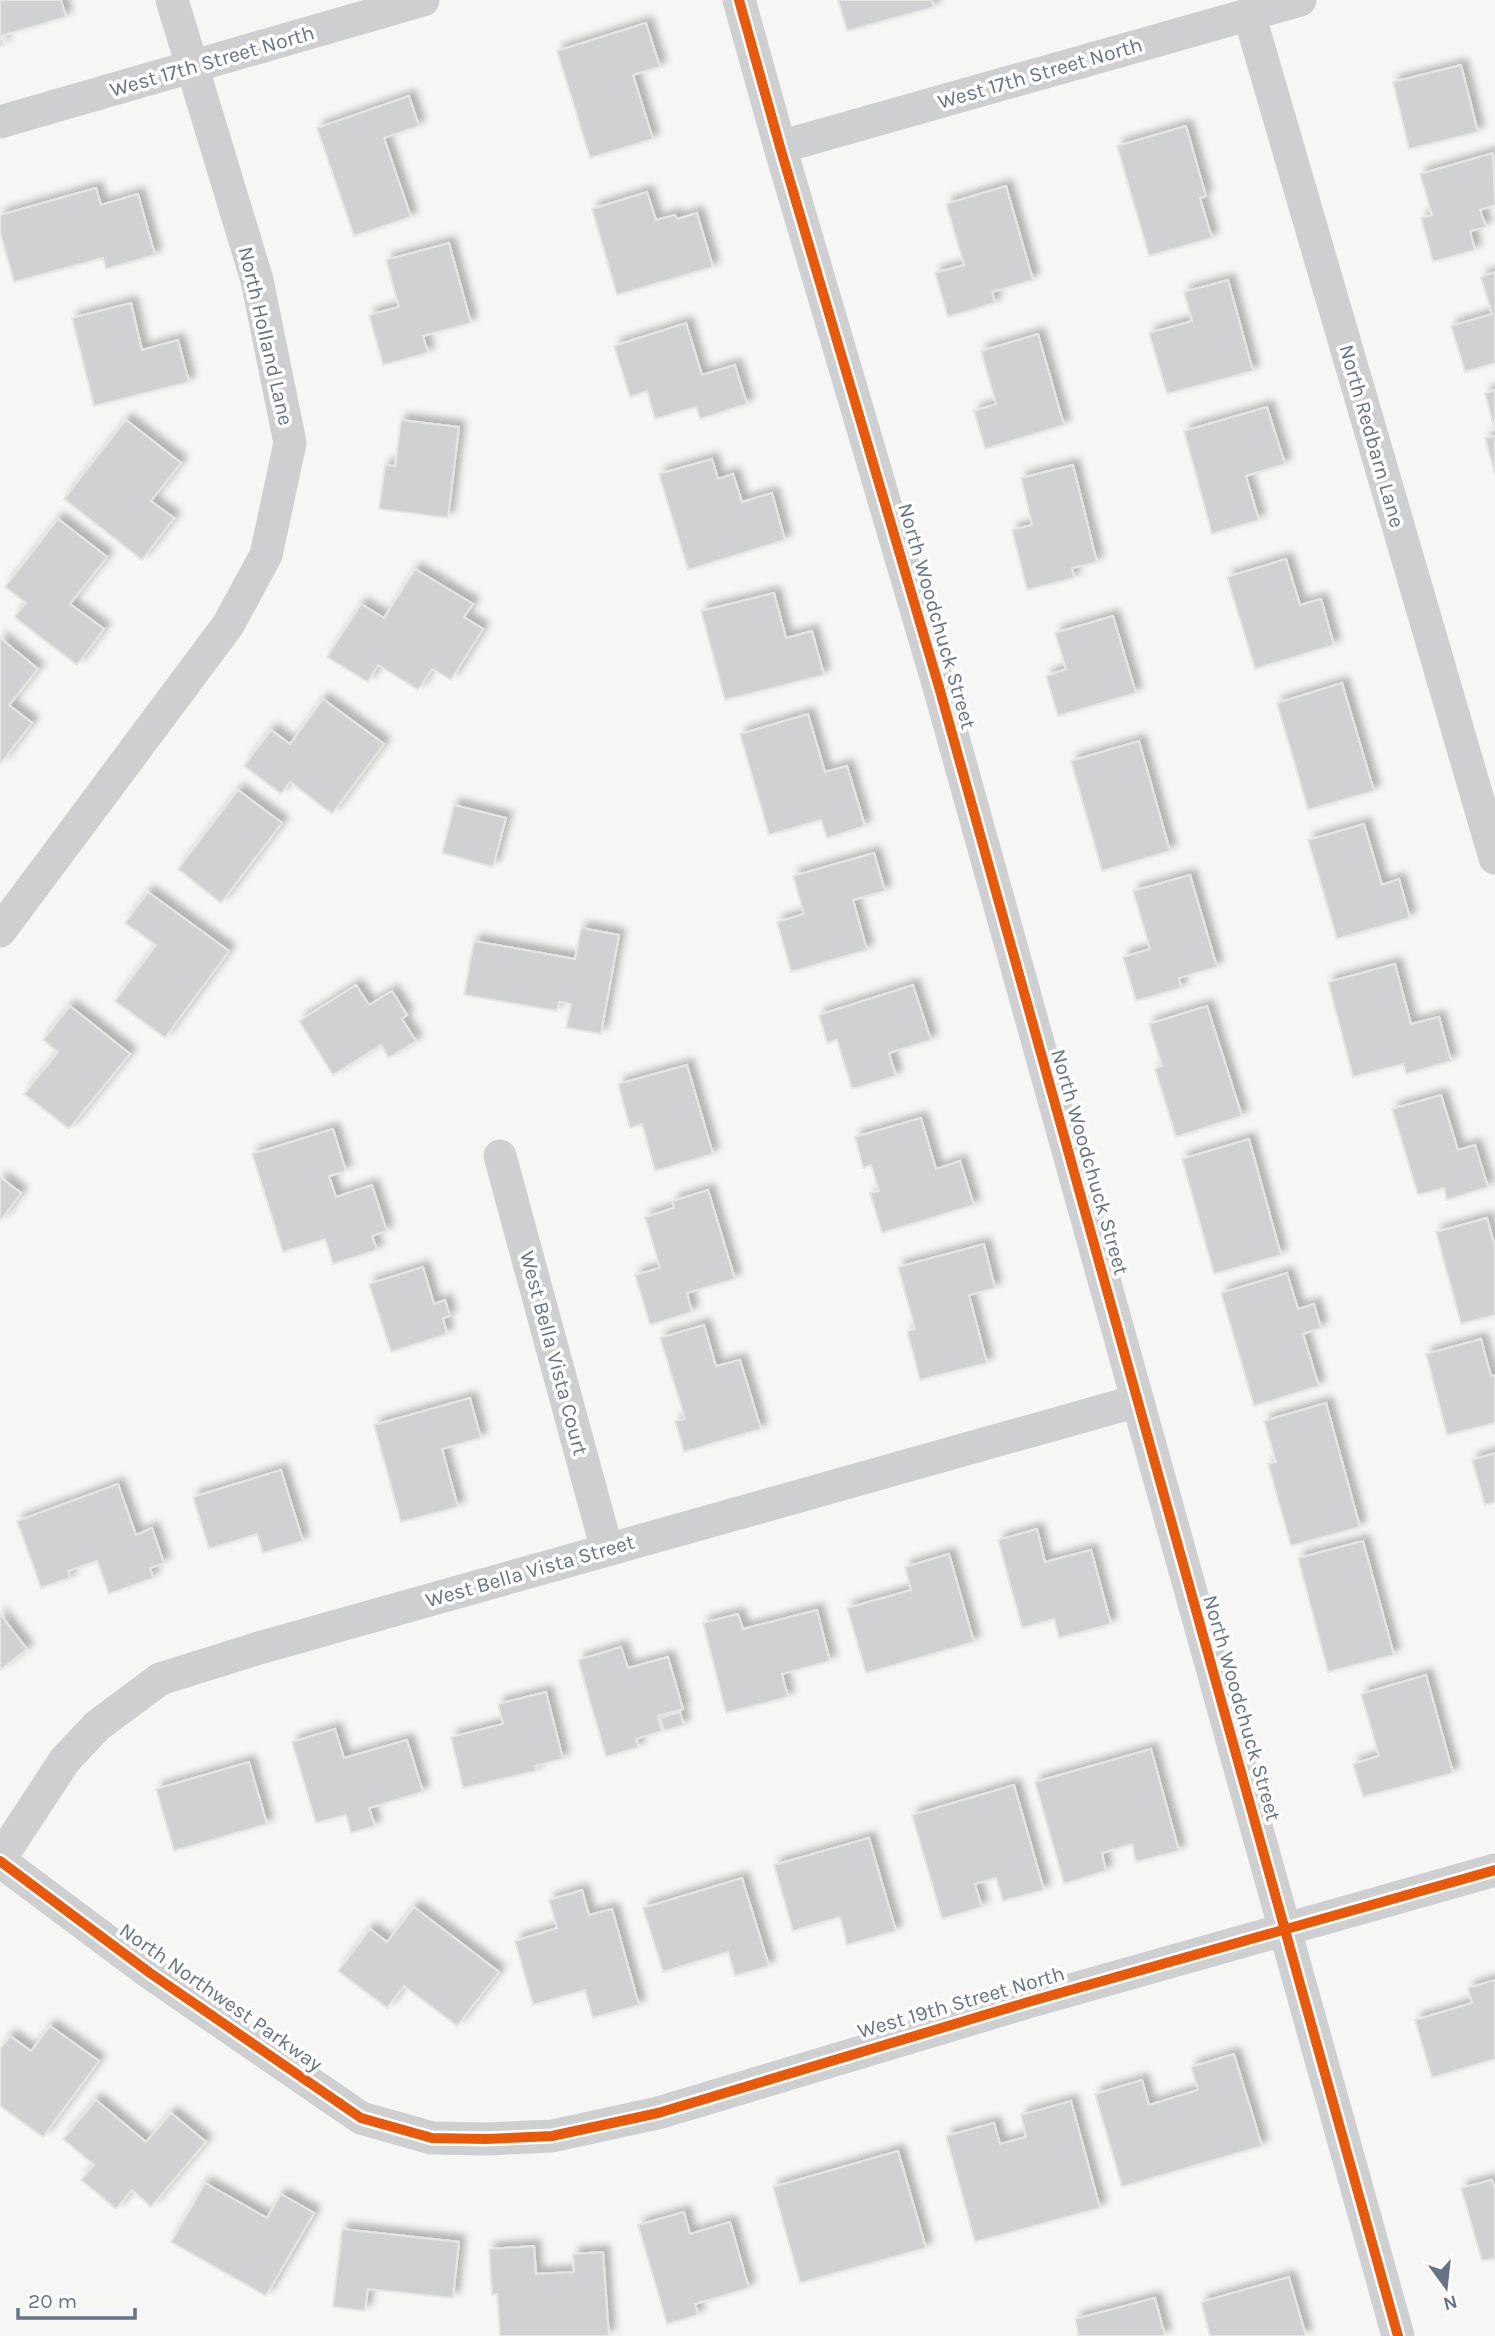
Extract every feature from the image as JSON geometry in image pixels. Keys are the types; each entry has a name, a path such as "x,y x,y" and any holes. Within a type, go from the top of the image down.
{"street":[{"name":"North Holland Lane","path":"0,931 228,625 266,555 290,443 257,280 172,0"},
{"name":"West 17th Street North","path":"0,122 424,0"},
{"name":"North Woodchuck Street","path":"739,0 942,701 1398,2336"},
{"name":"West 17th Street North","path":"780,147 1300,0"},
{"name":"North Redbarn Lane","path":"1249,14 1495,858"},
{"name":"West Bella Vista Court","path":"500,1156 607,1550"},
{"name":"West Bella Vista Street","path":"0,1860 65,1760 97,1726 160,1679 272,1644 1137,1401"},
{"name":"North Northwest Parkway","path":"0,1860 150,1973 361,2118 432,2138"},
{"name":"West 19th Street North","path":"432,2138 552,2136 657,2113 1028,2002 1495,1870"}],"building":[{"path":"0,0 61,0 66,17 1,36 4,45 0,46"},
{"path":"838,0 932,0 934,7 847,31"},
{"path":"646,23 660,67 633,75 653,139 590,158 557,51"},
{"path":"1461,65 1478,132 1409,149 1393,82"},
{"path":"409,96 419,126 384,138 411,217 354,236 317,128"},
{"path":"1186,126 1206,196 1200,198 1212,238 1149,256 1117,146"},
{"path":"1493,153 1495,205 1480,210 1486,227 1470,231 1475,250 1433,262 1421,218 1432,215 1420,174"},
{"path":"1006,186 1033,280 992,292 995,303 948,317 935,273 964,265 946,204"},
{"path":"96,188 101,205 138,194 155,255 106,269 103,258 14,282 0,232 0,215"},
{"path":"647,192 656,220 675,215 677,219 697,213 713,267 617,295 592,209"},
{"path":"449,243 471,323 423,336 428,353 383,365 369,315 399,307 386,260"},
{"path":"1495,272 1495,363 1465,372 1451,326 1492,314 1481,277"},
{"path":"1228,280 1253,371 1167,394 1149,333 1192,321 1184,292"},
{"path":"131,303 142,350 178,340 189,382 94,406 72,318"},
{"path":"686,323 702,375 735,365 747,404 700,419 696,407 655,419 647,391 630,397 614,346"},
{"path":"1038,334 1064,425 985,449 974,411 996,404 981,351"},
{"path":"1495,390 1495,431 1485,393"},
{"path":"1267,407 1285,464 1246,476 1259,520 1212,534 1184,431"},
{"path":"126,420 181,463 151,501 174,518 142,560 64,499"},
{"path":"401,420 459,427 448,518 379,509 385,465 395,466"},
{"path":"1495,436 1495,475 1485,438"},
{"path":"712,459 718,479 733,474 742,502 772,493 785,540 688,570 659,474"},
{"path":"1073,465 1097,562 1072,568 1074,578 1027,590 1012,530 1032,525 1021,478"},
{"path":"58,519 107,557 70,604 104,629 77,665 14,617 26,603 5,587"},
{"path":"1286,559 1300,605 1321,599 1334,645 1255,669 1227,577"},
{"path":"415,569 473,604 464,617 483,629 451,680 432,669 418,690 378,665 368,682 327,657 361,604 384,618"},
{"path":"774,593 786,638 812,631 824,675 725,700 701,611"},
{"path":"1113,616 1136,693 1058,716 1046,676 1066,669 1055,633"},
{"path":"0,638 38,669 9,705 32,723 0,764"},
{"path":"1342,683 1374,791 1308,810 1277,703"},
{"path":"323,699 384,744 332,814 290,782 281,794 244,766 271,730 290,744"},
{"path":"808,714 825,772 847,766 865,826 827,838 821,820 769,835 740,734"},
{"path":"1139,741 1170,851 1102,871 1071,761"},
{"path":"238,790 282,823 221,903 178,869"},
{"path":"454,805 506,818 493,867 442,853"},
{"path":"1364,824 1382,885 1399,879 1410,918 1337,939 1308,840"},
{"path":"874,853 885,891 853,900 867,950 791,972 777,922 804,914 793,876"},
{"path":"1190,875 1217,967 1179,978 1181,988 1136,1001 1123,957 1150,949 1133,891"},
{"path":"148,892 229,951 165,1038 115,1001 156,945 125,923"},
{"path":"581,928 619,935 601,1034 566,1028 571,1004 559,1002 557,1011 464,995 474,941 575,959"},
{"path":"1395,964 1411,1024 1439,1017 1451,1061 1406,1074 1403,1064 1353,1077 1328,982"},
{"path":"356,985 369,1005 392,991 407,1015 402,1019 416,1041 389,1058 381,1045 333,1075 299,1021"},
{"path":"913,985 931,1040 889,1053 896,1076 852,1089 837,1040 827,1043 819,1015"},
{"path":"70,1006 130,1054 69,1129 24,1094 58,1052 43,1040"},
{"path":"1207,1006 1242,1116 1176,1137 1155,1069 1162,1066 1149,1024"},
{"path":"687,1065 713,1154 655,1171 642,1124 630,1128 618,1084"},
{"path":"1441,1095 1458,1150 1475,1145 1488,1187 1447,1200 1444,1188 1418,1195 1392,1109"},
{"path":"921,1118 936,1169 960,1161 974,1205 882,1233 870,1193 879,1191 871,1165 863,1168 855,1137"},
{"path":"333,1129 346,1171 329,1176 336,1197 372,1185 387,1231 372,1236 377,1250 333,1264 325,1239 283,1252 252,1154"},
{"path":"1249,1139 1281,1255 1214,1274 1182,1159"},
{"path":"0,1177 21,1193 0,1221"},
{"path":"708,1190 735,1279 687,1293 692,1312 650,1325 635,1275 660,1268 645,1217 674,1208 673,1201"},
{"path":"1487,1218 1495,1247 1495,1315 1461,1324 1436,1232"},
{"path":"984,1244 995,1288 969,1295 987,1363 920,1380 907,1331 915,1329 898,1267"},
{"path":"423,1267 434,1304 445,1300 450,1316 443,1318 447,1334 391,1352 369,1284"},
{"path":"1287,1273 1298,1309 1314,1304 1321,1328 1303,1334 1319,1386 1254,1406 1221,1293"},
{"path":"704,1325 716,1366 740,1360 761,1429 684,1452 675,1421 685,1419 660,1338"},
{"path":"1481,1339 1491,1376 1495,1375 1495,1423 1447,1435 1426,1354"},
{"path":"470,1398 481,1438 442,1449 458,1507 401,1522 374,1425"},
{"path":"1326,1403 1360,1527 1291,1546 1268,1464 1276,1462 1264,1421"},
{"path":"1495,1453 1495,1502 1485,1505 1472,1460"},
{"path":"281,1470 303,1541 263,1553 257,1534 209,1549 193,1497"},
{"path":"118,1484 136,1535 152,1528 164,1563 150,1568 153,1578 109,1594 97,1561 68,1571 70,1578 41,1588 17,1521"},
{"path":"1037,1529 1045,1562 1091,1550 1111,1624 1059,1638 1054,1619 1022,1628 998,1540"},
{"path":"1363,1541 1394,1655 1328,1672 1298,1558"},
{"path":"949,1554 974,1642 866,1673 847,1608 911,1590 905,1567"},
{"path":"817,1610 830,1661 782,1674 788,1697 726,1713 703,1623 738,1614 743,1629"},
{"path":"0,1614 27,1649 0,1670"},
{"path":"621,1647 628,1668 668,1657 683,1709 658,1716 662,1731 636,1739 639,1747 606,1757 578,1660"},
{"path":"1426,1675 1453,1773 1363,1797 1353,1764 1379,1756 1361,1694"},
{"path":"546,1692 563,1759 535,1766 537,1771 463,1788 451,1737 503,1724 498,1704"},
{"path":"680,1712 684,1725 664,1731 660,1718"},
{"path":"335,1729 344,1758 407,1740 423,1792 369,1808 375,1826 351,1833 346,1815 316,1823 292,1742"},
{"path":"1151,1749 1179,1851 1136,1862 1132,1844 1102,1853 1106,1871 1064,1884 1035,1782"},
{"path":"249,1762 267,1824 174,1851 156,1789"},
{"path":"1014,1785 1044,1890 1003,1901 996,1878 975,1884 982,1907 942,1919 912,1815"},
{"path":"869,1838 896,1931 847,1945 840,1917 793,1931 774,1865"},
{"path":"742,1878 769,1966 735,1976 728,1952 663,1972 643,1908"},
{"path":"582,1890 589,1915 612,1909 639,2005 593,2018 585,1990 533,2005 515,1941 557,1928 549,1900"},
{"path":"414,1907 499,1972 457,2026 404,1986 387,2008 338,1971 370,1929 387,1942"},
{"path":"1495,1980 1495,2059 1432,2078 1415,2020 1472,2003 1468,1988"},
{"path":"50,2026 99,2061 43,2137 0,2106 0,2049 10,2036 31,2051"},
{"path":"1234,2054 1262,2146 1122,2187 1095,2094 1142,2080 1149,2105 1198,2090 1191,2067"},
{"path":"96,2100 146,2142 171,2113 206,2142 151,2207 132,2190 116,2209 81,2180 94,2165 63,2139"},
{"path":"1071,2101 1100,2208 975,2242 946,2136 994,2123 1000,2144 1026,2137 1021,2115"},
{"path":"898,2151 926,2248 800,2283 773,2187"},
{"path":"1492,2180 1495,2189 1495,2258 1482,2261 1461,2188"},
{"path":"205,2183 267,2218 281,2194 314,2213 266,2296 171,2242"},
{"path":"684,2212 690,2234 730,2222 749,2288 695,2304 698,2315 667,2324 638,2225"},
{"path":"342,2229 459,2242 453,2298 368,2289 365,2311 333,2307"},
{"path":"534,2246 536,2274 574,2272 573,2254 603,2252 609,2336 500,2336 497,2294 492,2295 489,2249"},
{"path":"1289,2277 1306,2336 1210,2336 1201,2302"},
{"path":"1155,2298 1165,2336 1079,2336 1075,2319"}],"cycle path":[{"path":"739,0 939,687 1398,2336"},
{"path":"0,1861 150,1973 361,2118 432,2138 486,2139 552,2136 658,2113 1028,2002 1495,1870"}]}
